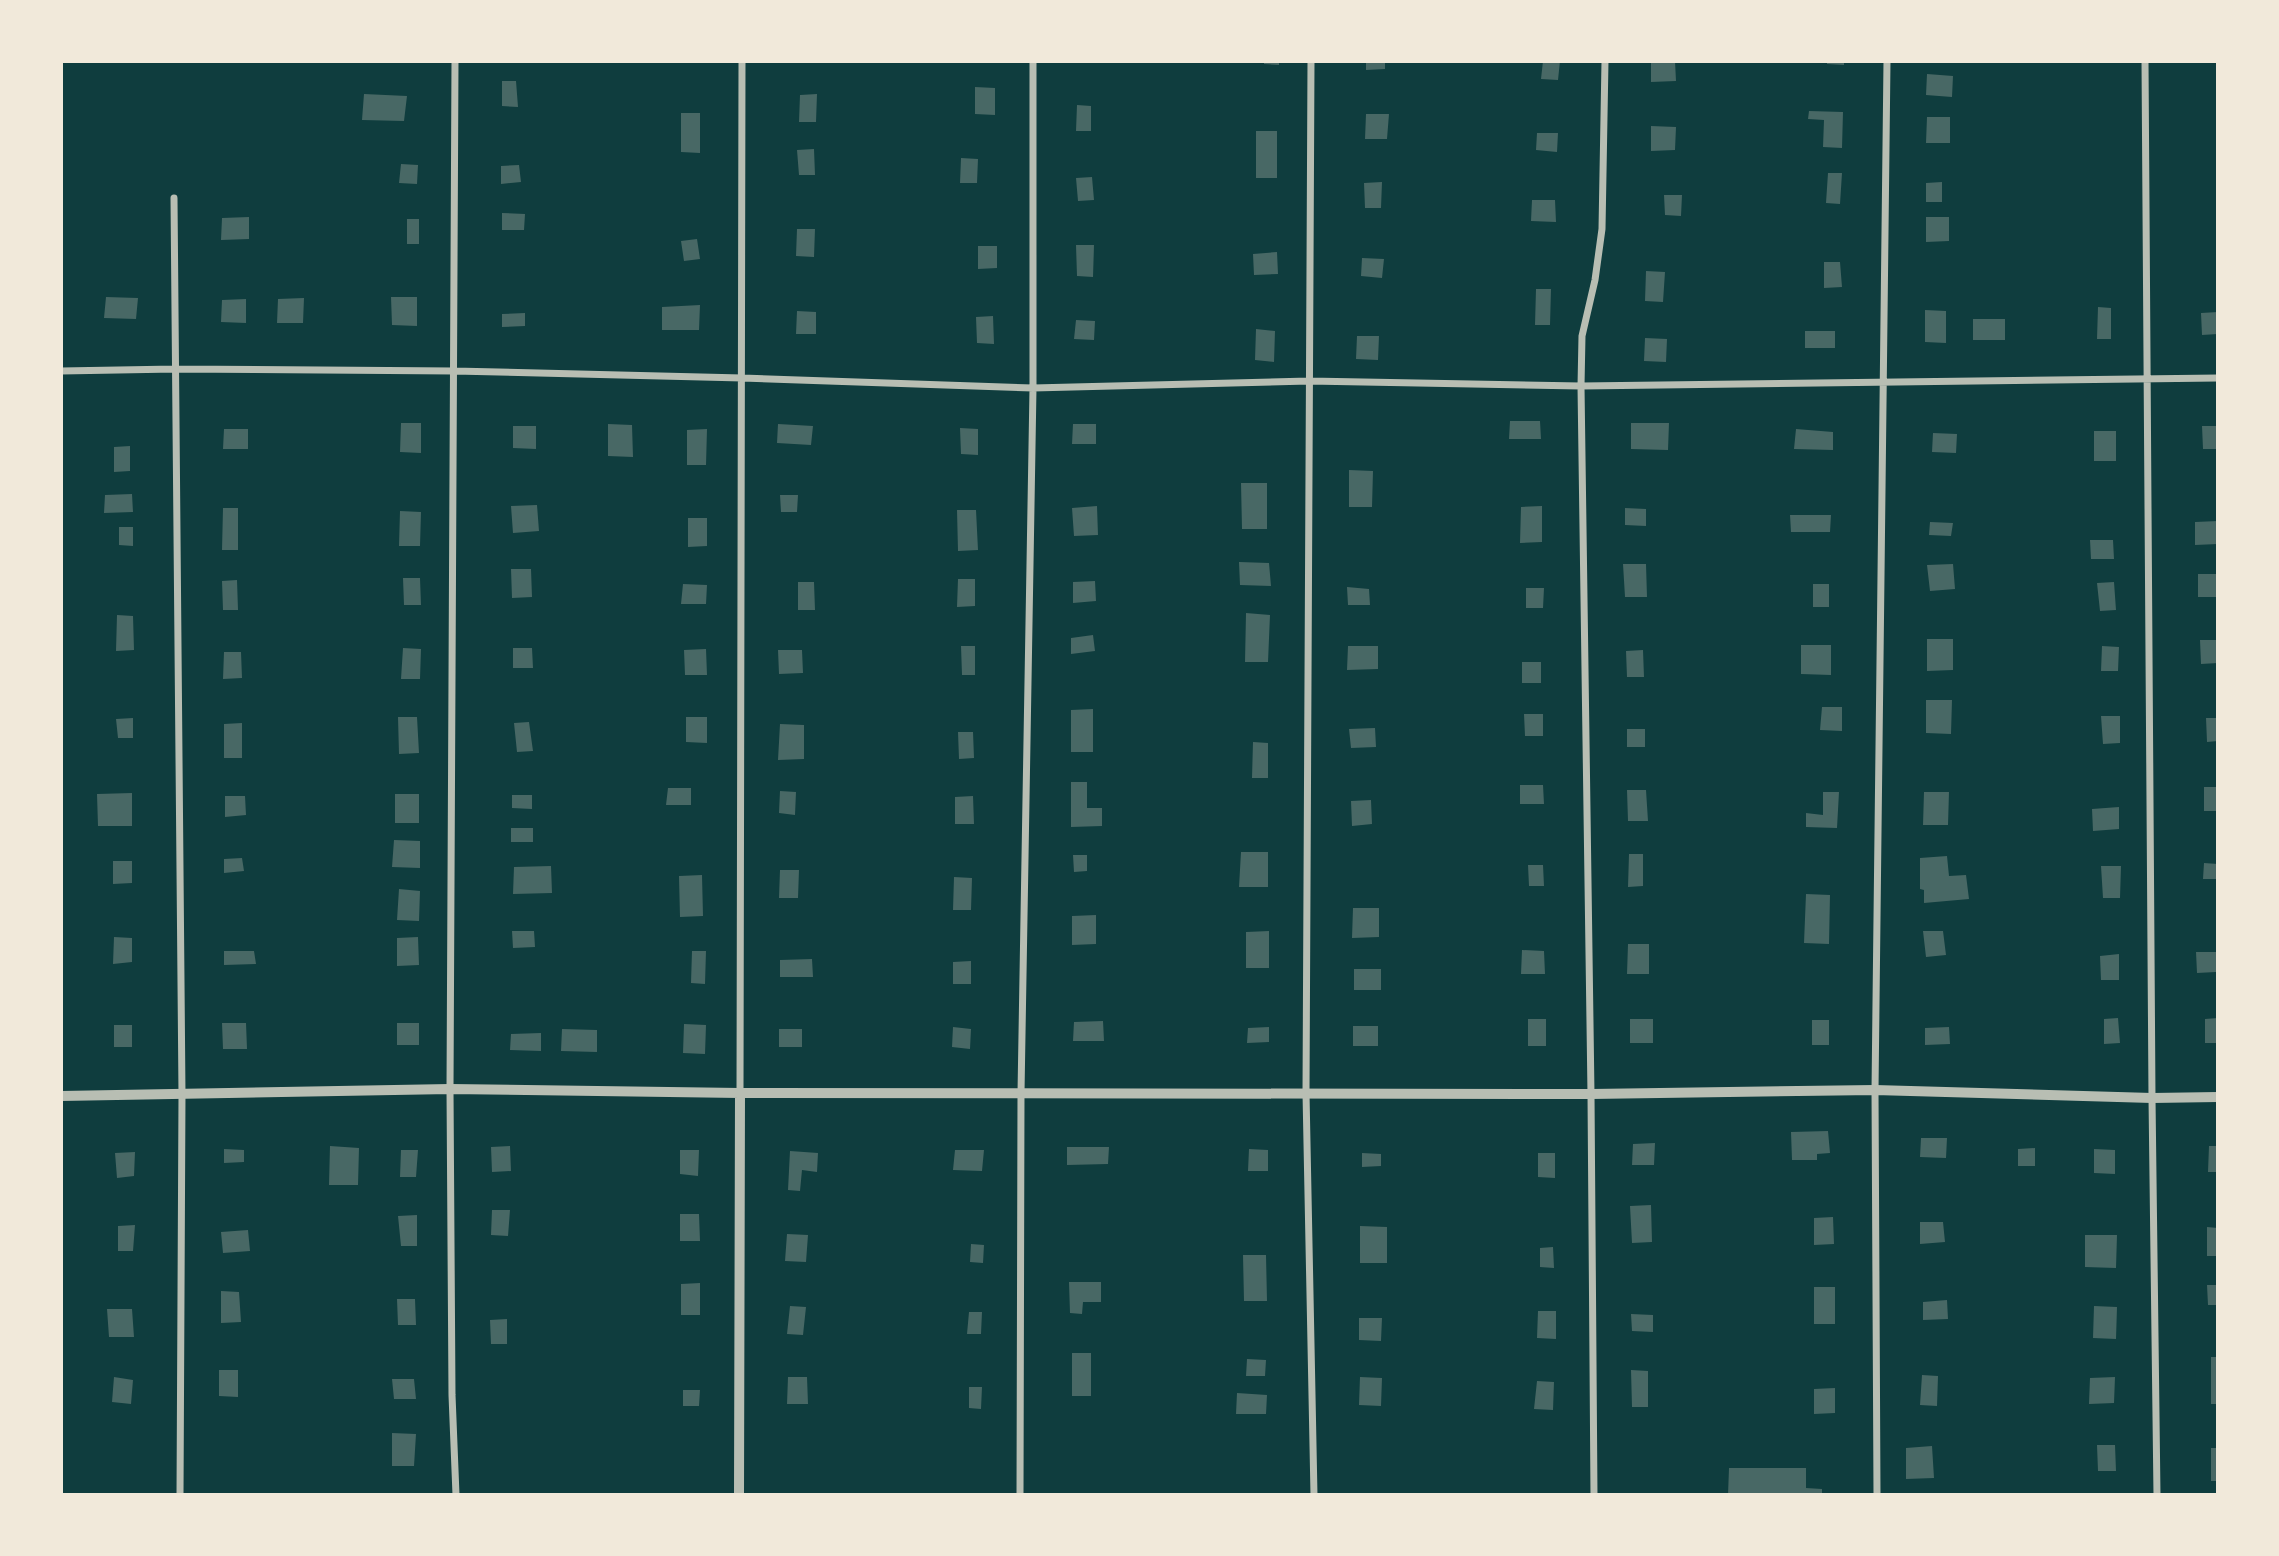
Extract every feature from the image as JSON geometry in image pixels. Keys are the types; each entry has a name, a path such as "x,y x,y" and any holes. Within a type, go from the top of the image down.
{"street":[{"path":"455,61 450,1089 456,1495"},
{"path":"739,1495 742,61"},
{"path":"1020,1495 1021,1093 1033,388 1033,61"},
{"path":"1311,61 1306,1093 1314,1495"},
{"path":"1594,1495 1581,386 1582,336 1595,279 1602,229 1605,61"},
{"path":"1877,1495 1875,1090 1887,61"},
{"path":"2145,61 2157,1495"},
{"path":"174,198 182,1094 180,1495"},
{"path":"61,371 454,371 742,377 1033,388 1309,381 1581,386 2218,378"},
{"path":"61,1096 450,1089 740,1093 1591,1094 1875,1090 2152,1098 2218,1097"}],"building":[{"path":"1264,61 1279,61 1279,65 1264,64"},
{"path":"1366,61 1385,61 1385,69 1366,70"},
{"path":"1543,61 1560,61 1558,80 1541,79"},
{"path":"1651,61 1675,61 1676,81 1651,82"},
{"path":"1827,61 1844,61 1844,65 1827,64"},
{"path":"1927,74 1953,76 1952,97 1926,95"},
{"path":"502,81 516,81 518,107 502,106"},
{"path":"975,87 995,88 995,115 975,114"},
{"path":"364,94 407,96 404,121 362,120"},
{"path":"817,94 816,122 799,122 800,95"},
{"path":"1077,105 1091,106 1091,131 1076,131"},
{"path":"1809,111 1843,112 1842,148 1823,147 1824,120 1808,119"},
{"path":"681,113 700,113 700,153 681,152"},
{"path":"1366,114 1389,114 1387,139 1365,139"},
{"path":"1927,117 1950,117 1950,143 1926,143"},
{"path":"1651,126 1676,127 1675,150 1651,151"},
{"path":"1256,131 1277,131 1277,178 1256,178"},
{"path":"1537,133 1558,133 1557,152 1536,150"},
{"path":"814,149 815,175 799,175 797,150"},
{"path":"961,158 978,159 977,183 960,183"},
{"path":"401,164 418,165 417,184 399,183"},
{"path":"519,165 521,182 501,184 501,166"},
{"path":"1828,173 1842,173 1840,204 1826,203"},
{"path":"1092,177 1094,200 1078,201 1076,178"},
{"path":"1382,182 1381,208 1365,208 1364,183"},
{"path":"1942,182 1942,202 1926,202 1926,183"},
{"path":"1664,195 1682,195 1681,216 1665,215"},
{"path":"1532,200 1555,200 1556,222 1531,221"},
{"path":"502,213 525,214 524,230 502,230"},
{"path":"249,217 249,239 221,240 222,218"},
{"path":"1926,217 1949,217 1949,241 1926,242"},
{"path":"407,219 419,219 419,244 407,244"},
{"path":"797,229 815,229 814,257 796,256"},
{"path":"697,239 700,259 684,261 681,241"},
{"path":"1076,245 1094,245 1093,277 1077,276"},
{"path":"978,246 997,246 997,268 978,269"},
{"path":"1277,252 1278,274 1254,275 1253,254"},
{"path":"1362,258 1384,259 1382,278 1361,276"},
{"path":"1824,262 1840,262 1842,287 1824,288"},
{"path":"1646,271 1665,272 1663,302 1645,301"},
{"path":"1536,289 1551,289 1550,325 1535,325"},
{"path":"106,297 138,298 136,319 104,318"},
{"path":"391,297 417,297 417,326 392,325"},
{"path":"304,298 303,323 277,323 278,299"},
{"path":"246,299 246,323 221,322 222,300"},
{"path":"700,305 699,330 662,330 662,307"},
{"path":"2098,307 2111,308 2111,339 2097,339"},
{"path":"1925,310 1946,311 1946,343 1925,342"},
{"path":"797,311 816,312 816,334 796,334"},
{"path":"2218,312 2218,334 2202,335 2201,313"},
{"path":"525,313 525,326 502,327 502,314"},
{"path":"993,316 994,344 977,343 976,317"},
{"path":"1973,319 2005,319 2005,340 1973,340"},
{"path":"1076,320 1095,321 1094,340 1074,339"},
{"path":"1256,329 1275,331 1274,362 1255,360"},
{"path":"1805,331 1835,331 1835,348 1805,348"},
{"path":"1357,336 1379,336 1378,360 1356,359"},
{"path":"1645,338 1667,339 1666,362 1644,361"},
{"path":"1510,421 1540,421 1541,439 1509,439"},
{"path":"401,423 421,423 421,453 400,452"},
{"path":"1631,423 1669,423 1668,450 1631,449"},
{"path":"608,424 632,425 633,457 608,456"},
{"path":"778,424 813,426 811,445 777,443"},
{"path":"1073,424 1096,424 1096,444 1072,444"},
{"path":"513,426 536,426 536,449 513,448"},
{"path":"2202,426 2218,426 2218,449 2203,449"},
{"path":"960,428 978,429 978,455 961,454"},
{"path":"224,429 248,429 248,449 223,449"},
{"path":"707,429 706,465 687,465 687,430"},
{"path":"1796,429 1833,432 1833,450 1794,449"},
{"path":"2094,431 2116,431 2116,461 2094,461"},
{"path":"1933,433 1957,434 1956,453 1932,452"},
{"path":"130,446 130,471 114,472 114,447"},
{"path":"1349,470 1373,471 1372,507 1349,507"},
{"path":"1241,483 1267,483 1267,529 1242,529"},
{"path":"132,494 133,512 104,513 105,495"},
{"path":"780,495 798,495 797,512 781,512"},
{"path":"537,505 539,531 513,533 511,506"},
{"path":"1097,506 1098,535 1074,536 1072,508"},
{"path":"1542,506 1542,542 1520,543 1521,507"},
{"path":"223,508 238,508 238,550 222,550"},
{"path":"1625,508 1646,509 1646,526 1625,525"},
{"path":"957,510 976,510 978,550 958,551"},
{"path":"400,511 421,512 420,546 399,546"},
{"path":"1790,515 1831,515 1830,532 1791,532"},
{"path":"688,518 707,518 707,546 688,547"},
{"path":"2218,521 2218,544 2195,545 2195,522"},
{"path":"1930,522 1953,523 1951,536 1929,535"},
{"path":"119,527 133,527 133,546 119,545"},
{"path":"2090,540 2113,540 2114,559 2091,559"},
{"path":"1239,562 1269,563 1271,586 1240,585"},
{"path":"1623,564 1646,564 1647,597 1625,597"},
{"path":"1953,564 1955,589 1930,591 1927,565"},
{"path":"511,569 531,569 532,597 512,598"},
{"path":"2198,574 2218,574 2218,597 2198,597"},
{"path":"403,578 420,578 421,605 404,605"},
{"path":"958,579 975,579 975,606 957,607"},
{"path":"237,580 238,610 223,610 222,581"},
{"path":"1095,581 1096,601 1073,603 1073,582"},
{"path":"798,582 814,582 815,610 798,610"},
{"path":"2114,582 2116,610 2100,611 2097,583"},
{"path":"683,584 707,585 706,604 681,604"},
{"path":"1813,584 1829,584 1829,607 1813,607"},
{"path":"1347,587 1369,589 1370,605 1348,605"},
{"path":"1526,588 1544,588 1543,608 1526,608"},
{"path":"1246,613 1270,615 1268,662 1245,662"},
{"path":"117,615 133,616 134,650 116,651"},
{"path":"1093,635 1095,651 1071,654 1071,638"},
{"path":"1927,639 1953,639 1953,670 1927,671"},
{"path":"2200,640 2218,640 2218,663 2201,664"},
{"path":"1801,645 1831,645 1831,675 1801,674"},
{"path":"961,646 975,646 975,675 962,675"},
{"path":"1348,646 1378,646 1378,669 1347,670"},
{"path":"2102,646 2119,647 2118,671 2101,671"},
{"path":"403,648 421,649 420,679 401,679"},
{"path":"513,648 532,648 533,668 513,668"},
{"path":"706,649 707,675 685,675 684,650"},
{"path":"778,650 802,650 803,673 779,674"},
{"path":"1643,650 1644,677 1627,677 1626,651"},
{"path":"224,652 241,652 242,678 223,679"},
{"path":"1522,662 1541,662 1541,683 1522,683"},
{"path":"1926,700 1952,700 1951,734 1926,733"},
{"path":"1822,707 1842,707 1842,731 1820,730"},
{"path":"1093,709 1093,752 1071,752 1071,710"},
{"path":"1524,714 1543,714 1543,736 1525,736"},
{"path":"2101,716 2120,716 2120,743 2103,744"},
{"path":"398,717 417,717 419,753 399,754"},
{"path":"686,717 707,717 707,743 686,742"},
{"path":"133,718 133,738 118,738 116,719"},
{"path":"2206,718 2218,718 2218,741 2207,742"},
{"path":"529,722 533,751 517,752 514,723"},
{"path":"242,723 242,758 224,758 224,724"},
{"path":"780,724 804,725 804,759 778,760"},
{"path":"1375,728 1376,747 1351,748 1349,729"},
{"path":"1627,729 1645,729 1645,747 1627,747"},
{"path":"958,732 973,732 974,758 959,759"},
{"path":"1253,742 1268,743 1268,778 1252,778"},
{"path":"1071,782 1087,782 1087,808 1102,808 1102,826 1071,827"},
{"path":"1520,785 1543,785 1544,804 1520,804"},
{"path":"2204,787 2218,787 2218,811 2204,811"},
{"path":"668,788 691,788 691,805 666,805"},
{"path":"1627,790 1646,790 1648,821 1628,821"},
{"path":"780,791 796,792 795,815 779,813"},
{"path":"1823,792 1839,792 1837,828 1806,827 1806,813 1823,815"},
{"path":"1924,792 1949,792 1948,825 1923,825"},
{"path":"132,793 132,826 98,826 97,794"},
{"path":"395,794 419,794 419,823 395,823"},
{"path":"512,795 532,795 532,809 512,808"},
{"path":"225,796 245,796 246,815 225,817"},
{"path":"973,796 974,824 955,824 955,797"},
{"path":"1371,800 1372,824 1352,826 1351,801"},
{"path":"2119,807 2119,829 2093,831 2092,809"},
{"path":"511,828 533,828 533,842 511,842"},
{"path":"394,840 420,841 420,868 392,867"},
{"path":"1241,852 1268,852 1268,887 1239,887"},
{"path":"1629,854 1643,854 1643,886 1628,887"},
{"path":"1073,855 1087,855 1087,871 1074,872"},
{"path":"1947,856 1949,876 1966,875 1969,899 1924,903 1924,890 1920,889 1920,858"},
{"path":"242,858 244,871 224,873 224,859"},
{"path":"113,861 132,861 132,883 113,884"},
{"path":"2204,863 2218,864 2218,879 2203,879"},
{"path":"1528,865 1543,865 1544,886 1529,886"},
{"path":"551,866 552,893 513,894 514,867"},
{"path":"2101,866 2121,866 2120,898 2103,898"},
{"path":"780,870 799,870 798,898 779,898"},
{"path":"702,875 703,916 680,917 679,876"},
{"path":"954,877 972,878 971,910 953,910"},
{"path":"399,889 420,891 419,921 397,920"},
{"path":"1806,894 1830,895 1829,944 1804,943"},
{"path":"1353,908 1379,908 1379,937 1352,938"},
{"path":"1096,915 1096,944 1072,945 1072,916"},
{"path":"512,931 534,931 535,947 513,948"},
{"path":"1269,931 1269,968 1246,968 1246,932"},
{"path":"1923,931 1943,931 1946,955 1926,957"},
{"path":"114,937 132,938 132,962 113,964"},
{"path":"418,937 419,965 397,966 397,938"},
{"path":"1628,944 1649,944 1649,974 1627,974"},
{"path":"1522,950 1544,951 1545,974 1521,974"},
{"path":"224,951 254,951 256,964 224,965"},
{"path":"692,951 706,951 705,984 691,983"},
{"path":"2196,952 2216,952 2216,972 2197,973"},
{"path":"2119,954 2119,980 2101,980 2100,956"},
{"path":"812,959 813,977 780,977 780,960"},
{"path":"971,961 971,984 953,984 953,962"},
{"path":"1354,969 1381,969 1381,990 1354,990"},
{"path":"2118,1018 2120,1043 2104,1044 2104,1019"},
{"path":"2218,1018 2218,1043 2205,1043 2205,1019"},
{"path":"1528,1019 1546,1019 1546,1046 1528,1046"},
{"path":"1630,1019 1653,1019 1653,1043 1630,1043"},
{"path":"1812,1020 1829,1020 1829,1045 1812,1045"},
{"path":"1103,1021 1104,1041 1073,1041 1074,1022"},
{"path":"222,1023 246,1023 247,1049 223,1049"},
{"path":"397,1023 419,1023 419,1045 397,1045"},
{"path":"684,1024 706,1025 705,1054 683,1053"},
{"path":"114,1025 132,1025 132,1047 114,1047"},
{"path":"1353,1026 1378,1026 1378,1046 1353,1046"},
{"path":"953,1027 971,1029 970,1049 952,1047"},
{"path":"1269,1027 1269,1042 1247,1043 1248,1028"},
{"path":"1949,1027 1950,1044 1925,1045 1925,1028"},
{"path":"562,1029 597,1030 597,1052 561,1051"},
{"path":"779,1029 802,1029 802,1047 779,1047"},
{"path":"541,1033 541,1051 510,1050 511,1034"},
{"path":"1828,1131 1830,1153 1817,1154 1817,1160 1792,1160 1791,1132"},
{"path":"1921,1138 1947,1138 1946,1158 1920,1157"},
{"path":"1655,1143 1654,1165 1632,1165 1633,1144"},
{"path":"330,1146 359,1148 358,1185 329,1185"},
{"path":"510,1146 511,1171 492,1172 491,1147"},
{"path":"2209,1146 2218,1146 2218,1172 2208,1172"},
{"path":"1067,1147 1109,1147 1108,1164 1067,1165"},
{"path":"2035,1148 2035,1166 2018,1166 2018,1149"},
{"path":"224,1149 244,1150 244,1162 224,1163"},
{"path":"1249,1149 1268,1150 1268,1171 1248,1171"},
{"path":"2094,1149 2115,1150 2115,1174 2094,1173"},
{"path":"401,1150 418,1150 416,1177 400,1177"},
{"path":"680,1150 699,1150 698,1176 680,1174"},
{"path":"955,1150 984,1150 982,1171 953,1170"},
{"path":"790,1151 818,1153 817,1172 802,1170 800,1191 788,1190"},
{"path":"135,1152 134,1176 117,1178 115,1153"},
{"path":"1362,1153 1381,1154 1381,1166 1362,1167"},
{"path":"1538,1153 1555,1153 1555,1178 1538,1177"},
{"path":"1651,1205 1652,1242 1632,1243 1630,1206"},
{"path":"492,1210 510,1210 508,1236 491,1235"},
{"path":"680,1214 699,1214 700,1241 680,1241"},
{"path":"417,1215 417,1246 401,1246 398,1216"},
{"path":"1833,1217 1834,1244 1814,1245 1814,1218"},
{"path":"1920,1222 1943,1222 1945,1242 1920,1244"},
{"path":"135,1225 133,1251 118,1251 118,1226"},
{"path":"1360,1226 1387,1227 1387,1263 1360,1263"},
{"path":"2207,1227 2218,1228 2218,1256 2207,1256"},
{"path":"248,1230 250,1251 223,1253 221,1232"},
{"path":"787,1234 808,1235 806,1262 785,1261"},
{"path":"2085,1235 2117,1235 2116,1268 2085,1267"},
{"path":"971,1244 984,1245 983,1263 970,1262"},
{"path":"1553,1247 1554,1268 1540,1267 1540,1248"},
{"path":"1243,1255 1266,1255 1267,1301 1244,1301"},
{"path":"1069,1282 1101,1282 1101,1302 1083,1302 1082,1314 1070,1313"},
{"path":"700,1283 700,1315 681,1315 681,1284"},
{"path":"2207,1285 2218,1285 2218,1305 2208,1305"},
{"path":"1814,1287 1835,1287 1835,1324 1814,1324"},
{"path":"221,1291 239,1292 241,1322 221,1323"},
{"path":"397,1299 415,1299 416,1325 398,1325"},
{"path":"1947,1300 1948,1319 1923,1320 1923,1302"},
{"path":"790,1306 806,1307 803,1335 787,1334"},
{"path":"2094,1306 2117,1307 2116,1339 2093,1338"},
{"path":"107,1309 132,1309 134,1337 109,1337"},
{"path":"1538,1311 1556,1311 1556,1339 1537,1338"},
{"path":"969,1312 982,1312 981,1334 967,1334"},
{"path":"1631,1314 1653,1315 1653,1332 1632,1331"},
{"path":"1359,1318 1382,1318 1381,1341 1359,1340"},
{"path":"507,1319 507,1344 491,1344 490,1320"},
{"path":"1072,1353 1091,1353 1091,1396 1072,1396"},
{"path":"2211,1357 2218,1357 2218,1404 2211,1404"},
{"path":"1247,1359 1266,1360 1265,1376 1246,1376"},
{"path":"219,1370 238,1370 238,1397 219,1396"},
{"path":"1631,1370 1648,1371 1648,1407 1632,1407"},
{"path":"1922,1375 1938,1376 1937,1406 1920,1405"},
{"path":"114,1377 133,1380 131,1404 112,1402"},
{"path":"788,1377 807,1377 808,1404 787,1404"},
{"path":"1360,1377 1382,1378 1381,1406 1359,1405"},
{"path":"2115,1377 2114,1403 2089,1404 2090,1378"},
{"path":"392,1379 414,1379 416,1399 394,1399"},
{"path":"1537,1381 1554,1382 1553,1410 1534,1409"},
{"path":"969,1387 982,1387 981,1409 969,1408"},
{"path":"1835,1388 1835,1413 1814,1414 1814,1389"},
{"path":"683,1390 700,1390 699,1406 683,1406"},
{"path":"1237,1393 1267,1395 1266,1414 1236,1414"},
{"path":"392,1433 416,1434 414,1466 392,1466"},
{"path":"2097,1445 2115,1445 2116,1471 2098,1471"},
{"path":"1932,1446 1934,1478 1906,1479 1906,1448"},
{"path":"2211,1448 2218,1448 2218,1481 2211,1481"},
{"path":"1729,1468 1806,1468 1806,1488 1822,1489 1822,1495 1728,1495"}]}
